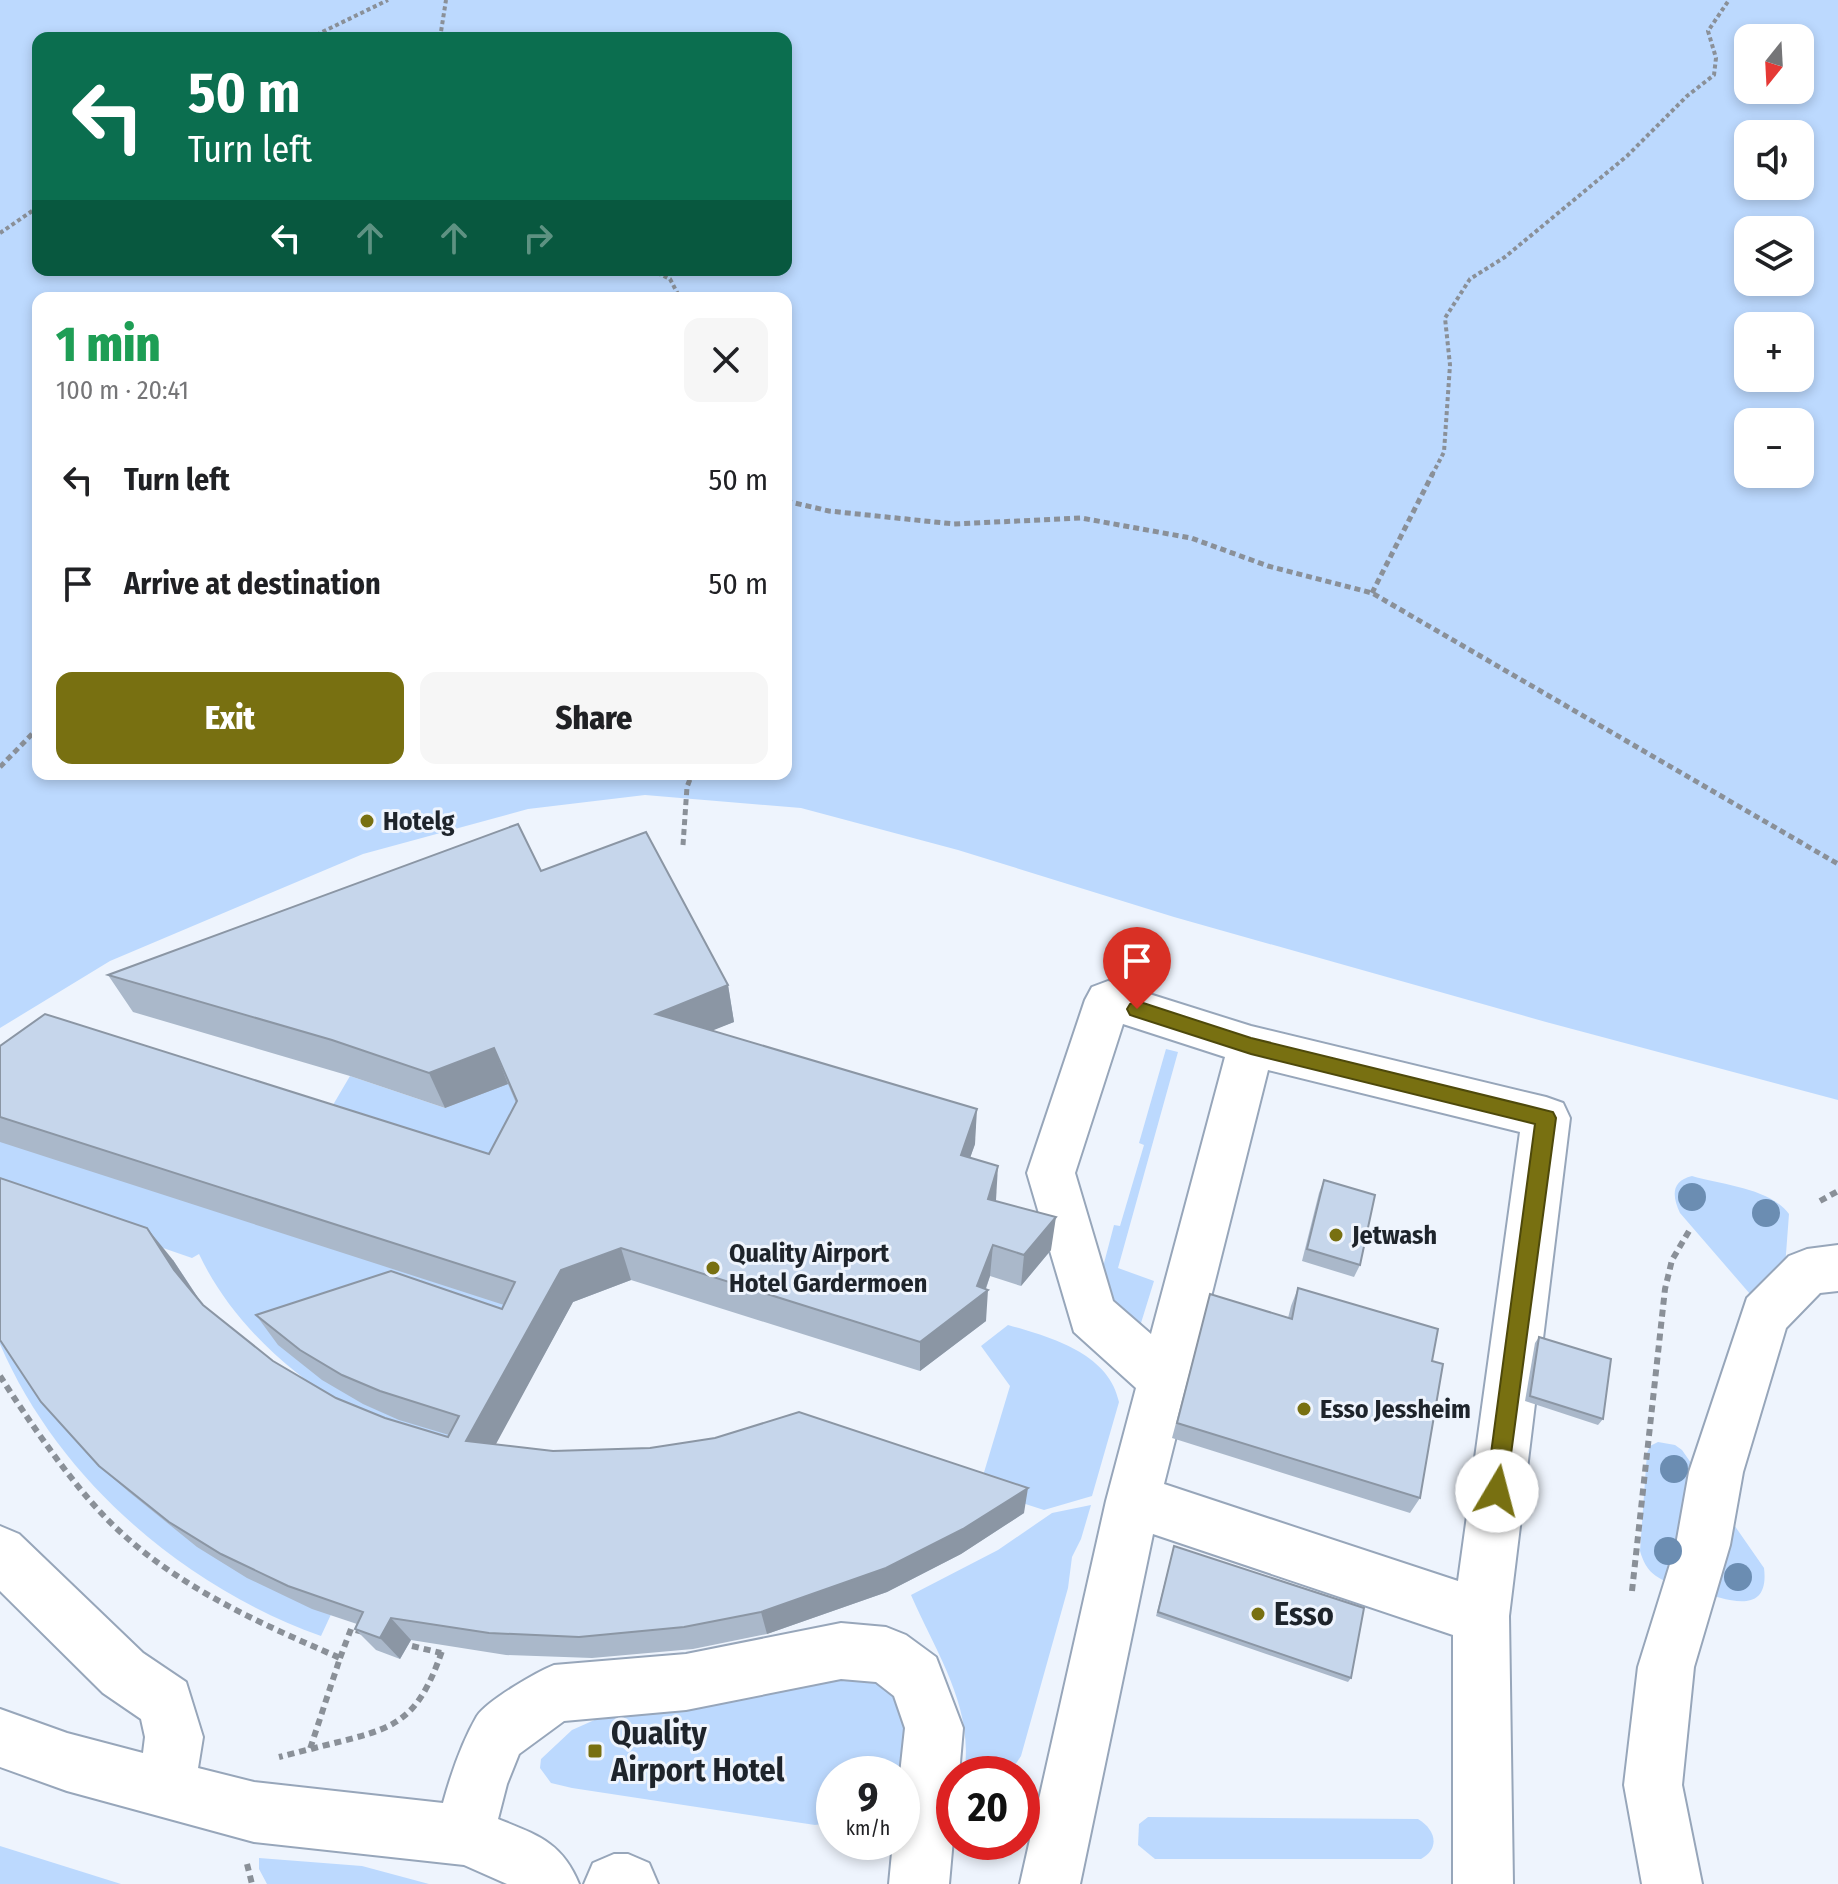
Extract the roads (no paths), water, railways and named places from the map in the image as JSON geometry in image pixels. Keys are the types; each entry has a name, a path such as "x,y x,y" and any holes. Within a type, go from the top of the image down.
{"street":[{"path":"1163,1378 1092,1315 1051,1173 1108,1000 1251,1046 1546,1118 1481,1616 1483,1884"},
{"path":"1050,1884 1133,1501 1251,1046"},
{"path":"1672,1884 1653,1785 1656,1756 1666,1667 1703,1545 1716,1472 1765,1315 1807,1272 1838,1268"},
{"path":"1133,1501 1481,1616"},
{"path":"0,1553 123,1673 166,1702 174,1737 166,1789"},
{"path":"464,1835 478,1782 499,1734 554,1693 686,1682 841,1651 886,1655 916,1677 934,1728 919,1884"},
{"path":"0,1738 67,1762 254,1812 464,1835 525,1860 549,1884"},
{"path":"614,1884 628,1884"}],"place":[{"name":"Hotelg","path":"367,821"},
{"name":"Jetwash","path":"1336,1235"},
{"name":"Quality Airport Hotel Gardermoen","path":"713,1268"},
{"name":"Esso Jessheim","path":"1304,1409"},
{"name":"Esso","path":"1258,1614"},
{"name":"Quality Airport Hotel","path":"595,1751"}]}
